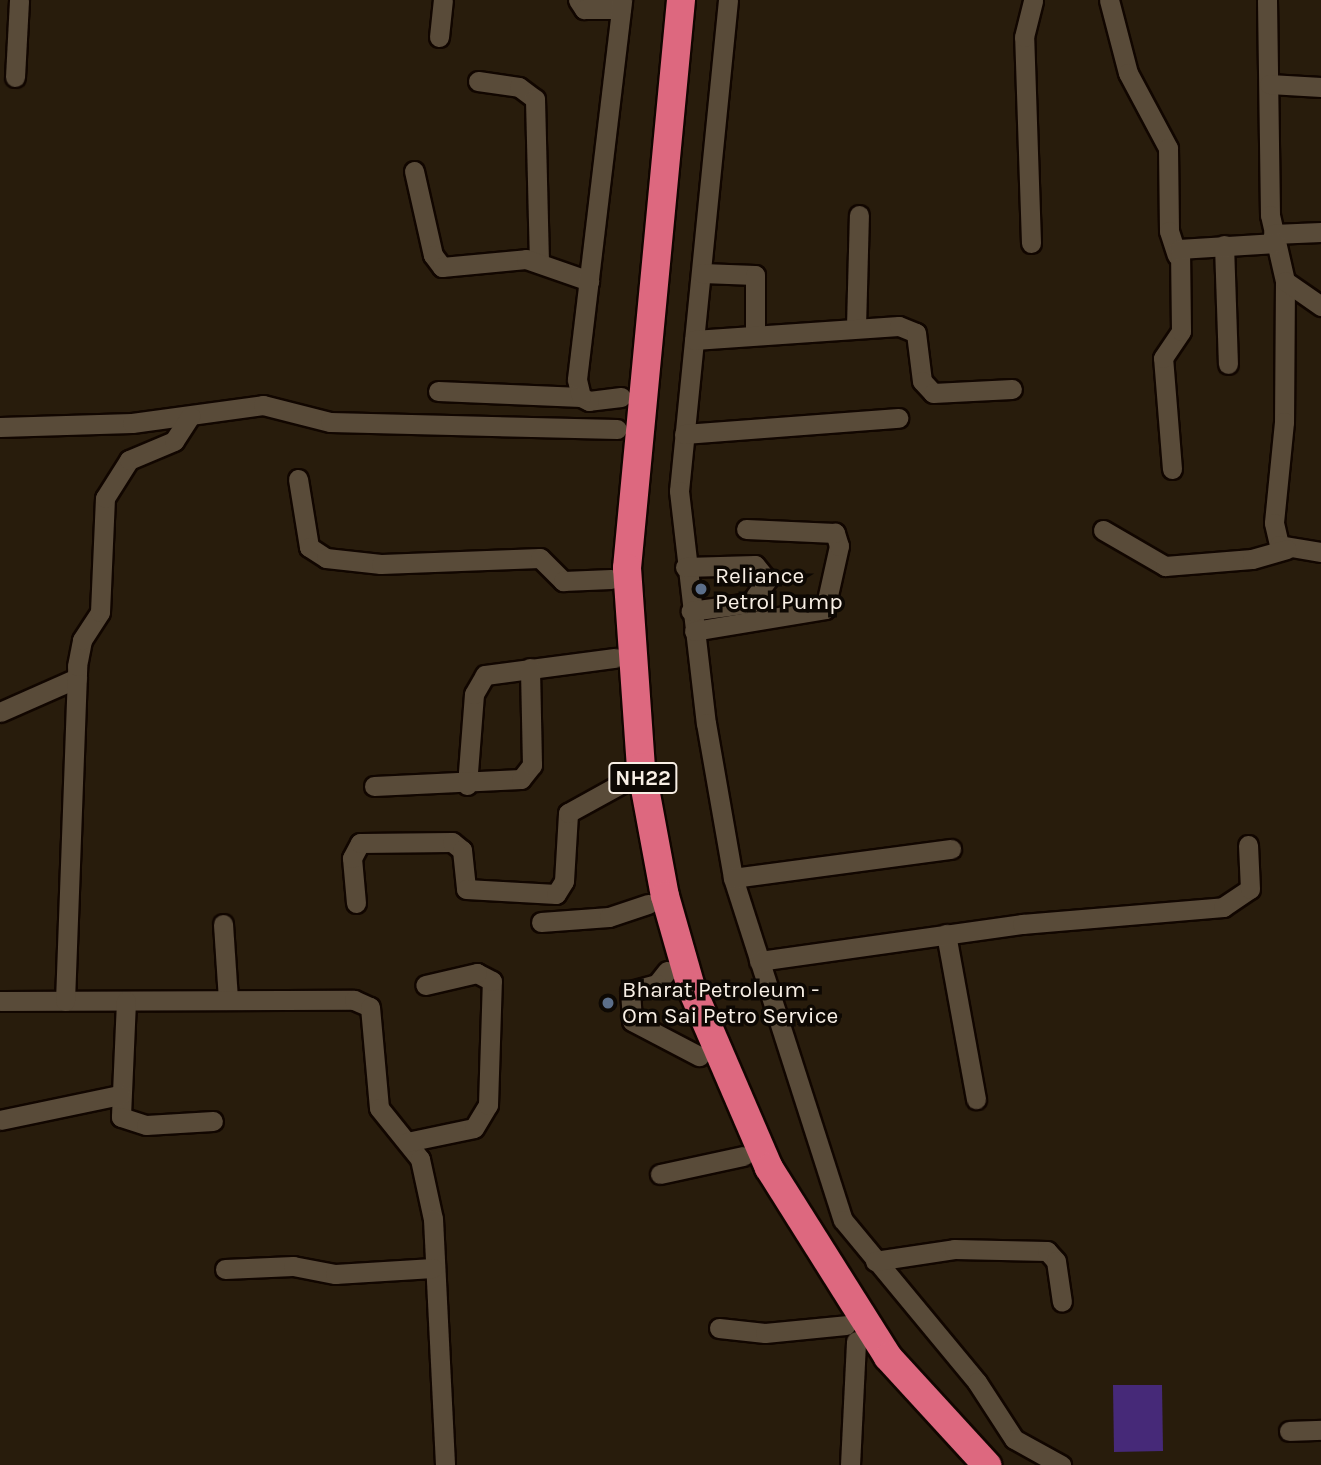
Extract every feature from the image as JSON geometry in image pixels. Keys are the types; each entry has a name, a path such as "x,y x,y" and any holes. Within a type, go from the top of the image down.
{"highway":[{"name":"NH22","path":"664,0 617,429 611,579 626,781 648,904 667,971 699,1056 743,1156 851,1333 963,1465"},
{"name":"NH22","path":"681,0 627,568 642,767 665,896 691,987 769,1167 888,1357 987,1465"}],"street":[{"path":"15,77 19,0"},
{"path":"439,37 443,0"},
{"path":"578,0 584,9 621,4 577,379 581,397"},
{"path":"728,0 679,491 691,611 733,878 833,1200 876,1261 977,1382 1014,1439 1060,1465"},
{"path":"1031,243 1024,37 1032,0"},
{"path":"1109,0 1128,73 1168,148 1169,231 1177,255 1181,331 1163,358 1172,469"},
{"path":"1267,0 1274,239 1285,281 1284,422 1273,491 1276,535 1287,549"},
{"path":"478,82 519,87 535,99 539,261"},
{"path":"1269,84 1321,87"},
{"path":"414,171 433,255 442,267 539,261 589,281"},
{"path":"856,327 859,215"},
{"path":"1177,255 1189,246 1224,245 1321,232"},
{"path":"1224,245 1228,364"},
{"path":"702,272 755,275 755,335"},
{"path":"1285,281 1321,306"},
{"path":"694,340 899,326 916,333 922,381 933,393 1012,389"},
{"path":"438,391 621,397"},
{"path":"0,427 190,416 263,405 330,422 617,429"},
{"path":"65,1001 77,678 82,640 100,612 105,498 129,460 174,442 190,416"},
{"path":"684,434 898,418"},
{"path":"298,479 309,547 326,558 381,564 540,558 563,581 611,579"},
{"path":"694,631 825,609 839,547 835,533 746,529"},
{"path":"1103,530 1165,566 1252,559 1287,549 1321,552"},
{"path":"685,567 755,565 767,580 750,603 691,611"},
{"path":"467,785 479,682 530,668 615,658"},
{"path":"374,786 512,783 529,773 530,668"},
{"path":"0,712 77,678"},
{"path":"355,903 352,858 360,843 452,842 462,850 466,889 556,894 565,881 568,813 626,781"},
{"path":"759,961 946,934 1223,907 1250,889 1248,845"},
{"path":"733,878 951,849"},
{"path":"541,922 609,917 648,904"},
{"path":"223,924 228,1000"},
{"path":"946,934 976,1099"},
{"path":"667,971 657,984 630,991 632,1021 699,1056"},
{"path":"407,1142 474,1128 488,1105 492,981 477,974 425,985"},
{"path":"126,1001 121,1117 134,1125 213,1121"},
{"path":"0,1002 364,1002 372,1016 379,1108 420,1159 431,1210 445,1465"},
{"path":"0,1120 120,1094"},
{"path":"660,1174 743,1156"},
{"path":"876,1261 954,1249 1047,1251 1056,1261 1062,1302"},
{"path":"225,1269 293,1266 335,1274 433,1268"},
{"path":"719,1328 765,1334 851,1333 850,1465"},
{"path":"1289,1431 1321,1430"}],"building":[{"path":"1113,1385 1162,1385 1163,1451 1114,1452"}],"place":[{"name":"Reliance Petrol Pump","path":"701,589"},
{"name":"Bharat Petroleum - Om Sai Petro Service","path":"608,1003"}]}
